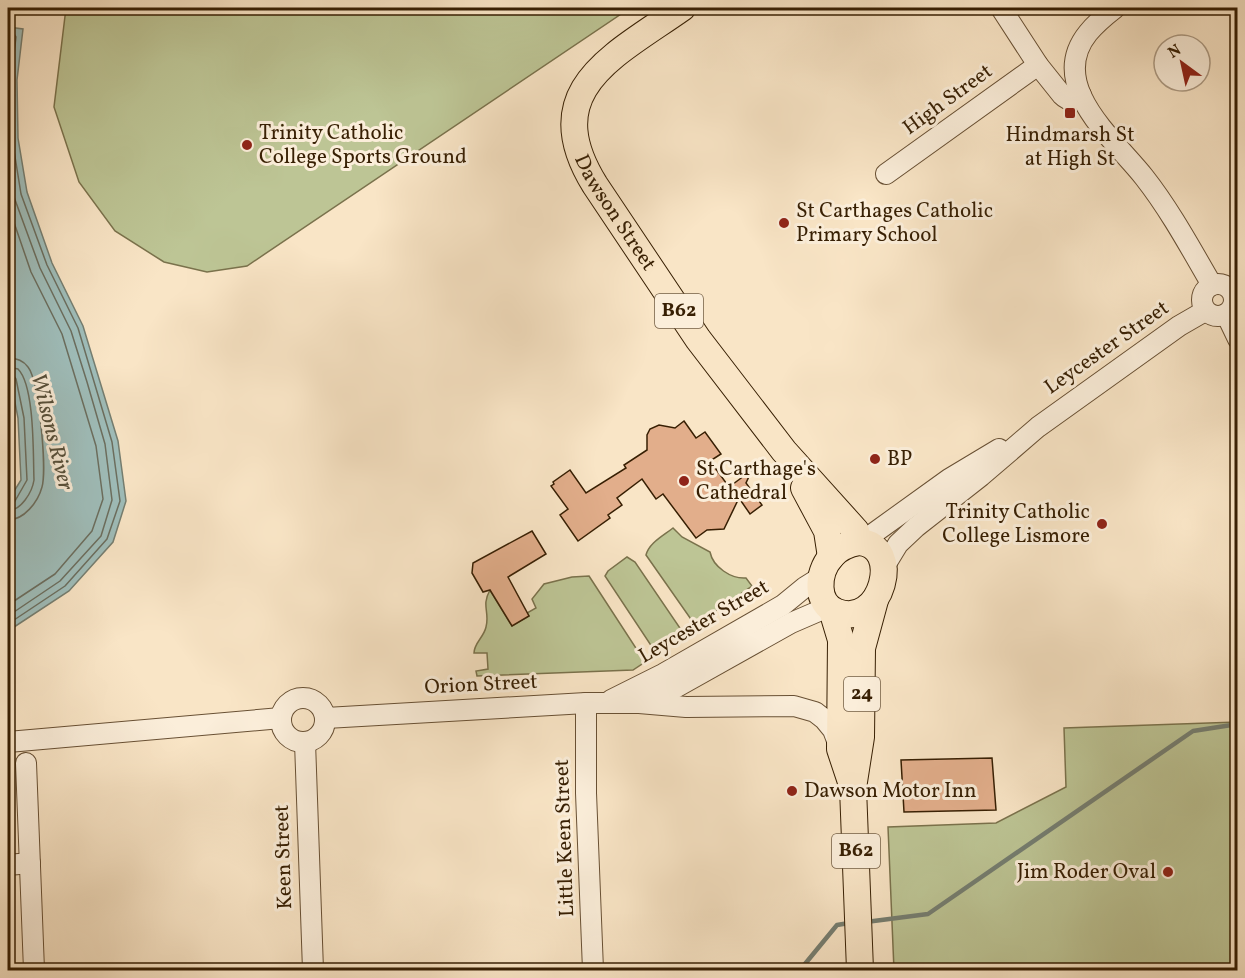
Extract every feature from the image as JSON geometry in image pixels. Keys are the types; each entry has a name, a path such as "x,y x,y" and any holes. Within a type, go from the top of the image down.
{"main road":[{"name":"Dawson Street","path":"682,8 612,57 584,88 575,113 573,130 582,164 698,339 784,451 856,531 863,542"},
{"name":"Dawson Street","path":"784,451 827,531 826,567"},
{"path":"826,567 844,547 863,542"},
{"name":"B62","path":"863,542 878,552 884,567"},
{"name":"B62","path":"826,567 821,592 823,600 830,608 841,640 840,749 853,788 860,970"},
{"path":"830,608 843,614 857,613 868,607 875,600 884,577 884,567"},
{"name":"24","path":"853,788 861,736 862,648 875,600"}],"street":[{"path":"1001,8 1038,65 1067,100 1073,100 1081,95"},
{"path":"1115,8 1088,34 1082,44 1076,68 1081,95 1091,116 1144,178 1212,285"},
{"name":"High Street","path":"886,174 1038,65"},
{"path":"1212,285 1234,289 1233,306 1226,314 1217,317 1205,311 1202,299 1205,291 1212,285"},
{"name":"Leycester Street","path":"884,567 898,544 916,527 1038,427 1179,326 1205,311"},
{"path":"1226,314 1238,339"},
{"name":"Leycester Street","path":"863,542 949,479 1038,427"},
{"name":"Leycester Street","path":"596,703 663,674 783,606 826,567"},
{"name":"Orion Street","path":"639,703 675,688 791,623 830,608"},
{"path":"303,698 317,702 326,718 321,734 305,742 295,741 286,734 281,718 289,703 303,698"},
{"name":"Orion Street","path":"326,718 596,703 639,703 686,707 804,707 824,719 833,730 840,749"},
{"name":"Little Keen Street","path":"593,970 586,793 596,703"},
{"path":"8,742 281,718"},
{"name":"Keen Street","path":"305,742 313,970"},
{"path":"26,763 34,970"},
{"path":"8,865 30,863"}],"green space":[{"name":"Trinity Catholic College Sports Ground","path":"66,8 630,8 247,266 207,272 164,262 115,231 79,182 54,107"},
{"path":"673,528 682,537 710,552 715,563 724,571 740,578 746,578 752,586 695,625 646,555 653,543"},
{"path":"627,557 635,562 684,634 656,653 605,576 608,571"},
{"path":"589,576 645,662 633,670 477,676 476,671 488,669 487,653 474,653 486,627 486,600 490,590 512,626 529,616 527,613 536,608 532,599 544,584 572,577"},
{"path":"1237,722 1237,970 894,970 888,827 996,823 1066,787 1064,728"}],"water":[{"name":"Wilsons River","path":"8,27 23,29 17,80 18,138 27,192 52,263 83,326 118,441 126,501 113,542 69,591 8,631 8,501 21,480 18,418 8,367"}],"building":[{"name":"St Carthage's Cathedral","path":"684,421 696,438 705,432 721,454 710,461 729,487 752,470 746,483 762,505 750,514 739,498 724,529 707,530 696,538 663,494 656,499 642,479 617,498 622,505 608,515 610,518 578,541 560,515 568,509 551,486 553,482 570,470 586,493 626,468 624,465 647,450 647,435 650,429 659,425 675,428"},
{"path":"532,531 546,554 508,577 529,616 512,626 490,590 483,592 472,573 473,563"},
{"path":"992,758 996,810 904,812 901,760"}],"waterway":[{"path":"866,922 928,914 1193,731 1238,724"},
{"path":"800,970 837,925 849,923"}],"place":[{"name":"Hindmarsh St at High St","path":"1070,113"},
{"name":"Trinity Catholic College Sports Ground","path":"247,145"},
{"name":"St Carthages Catholic Primary School","path":"784,223"},
{"name":"BP","path":"875,459"},
{"name":"St Carthage's Cathedral","path":"684,481"},
{"name":"Trinity Catholic College Lismore","path":"1102,524"},
{"name":"Dawson Motor Inn","path":"792,791"},
{"name":"Jim Roder Oval","path":"1168,872"}]}
